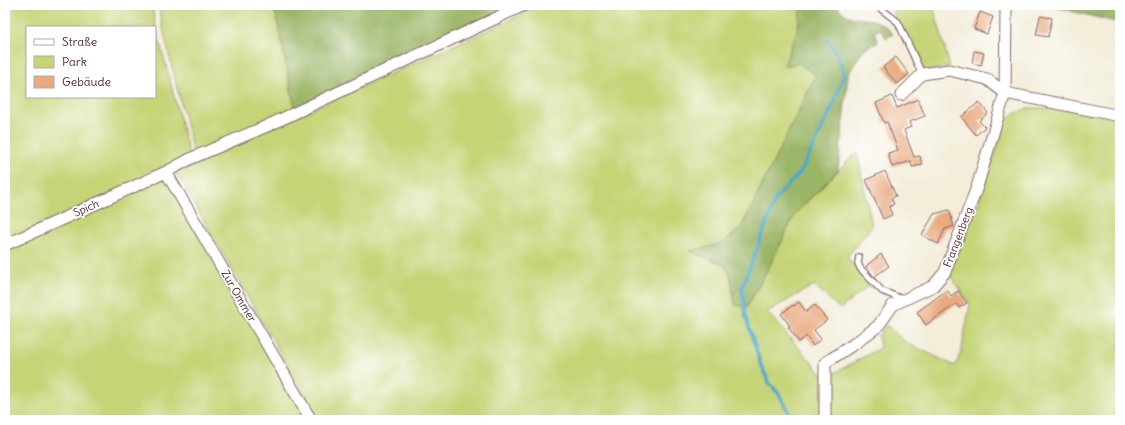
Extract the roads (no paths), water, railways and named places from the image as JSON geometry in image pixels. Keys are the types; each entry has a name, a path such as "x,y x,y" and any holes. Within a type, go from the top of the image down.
{"street":[{"name":"Spich","path":"5,245 166,172 192,158 266,126 524,5"},
{"name":"Frangenberg","path":"825,420 825,363 878,326 893,305 933,286 945,272 977,187 1005,93 1006,10 1008,5"},
{"path":"901,95 922,74 949,70 986,79 1005,93 1120,116"},
{"name":"Zur Ommer","path":"166,172 311,420"}],"lane":[{"path":"876,5 898,22 922,74"},
{"path":"859,257 858,263 860,268 882,291 904,300"}],"waterway":[{"path":"793,420 779,394 770,384 761,365 746,318 742,288 776,198 800,173 832,108 844,75 837,54 827,39"}]}
